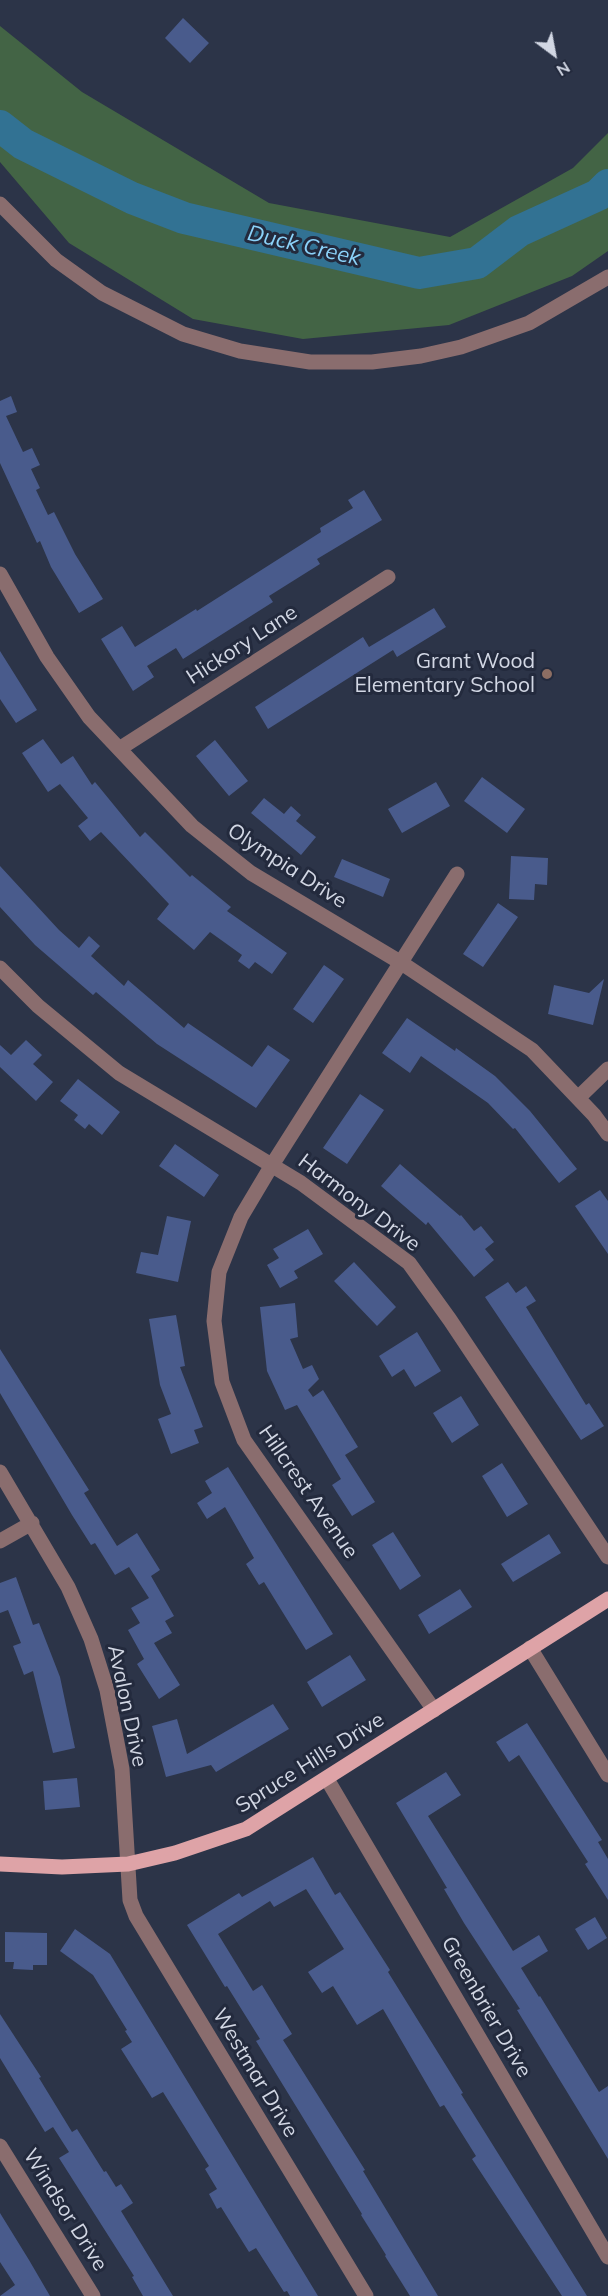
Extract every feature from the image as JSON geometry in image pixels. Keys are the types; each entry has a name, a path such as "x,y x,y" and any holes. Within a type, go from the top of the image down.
{"main road":[{"name":"Spruce Hills Drive","path":"0,1864 62,1867 128,1864 176,1853 246,1829 608,1599"}],"street":[{"path":"0,204 56,260 102,293 183,334 240,351 310,362 372,362 421,356 461,347 529,323 608,277"},
{"name":"Olympia Drive","path":"0,574 47,657 89,717 192,826 251,873 400,962 532,1050 578,1098 608,1134"},
{"name":"Hickory Lane","path":"118,749 388,576"},
{"name":"Hillcrest Avenue","path":"434,1710 244,1440 222,1382 214,1321 219,1272 241,1217 457,874"},
{"name":"Harmony Drive","path":"0,968 38,1006 119,1073 301,1183 409,1263 450,1320 608,1557"},
{"path":"578,1098 608,1068"},
{"name":"Avalon Drive","path":"0,1472 32,1523 72,1597 91,1639 107,1690 122,1769 128,1864"},
{"path":"0,1541 32,1523"},
{"path":"530,1648 608,1775"},
{"name":"Greenbrier Drive","path":"327,1779 608,2257"},
{"name":"Westmar Drive","path":"128,1864 130,1899 136,1916 366,2296"},
{"name":"Windsor Drive","path":"0,2146 93,2296"}],"green space":[{"path":"0,26 82,92 269,203 450,237 573,168 608,133 608,251 572,276 449,325 303,339 193,319 69,243 0,162"}],"building":[{"path":"183,18 209,43 190,63 165,38"},
{"path":"11,396 17,412 6,416 23,452 32,448 40,465 31,469 40,488 36,490 48,515 54,512 75,554 103,599 79,613 51,567 40,541 37,543 0,463 0,401"},
{"path":"364,490 382,520 317,559 320,564 269,596 273,602 183,659 176,648 147,666 154,677 133,691 101,639 122,626 135,647 196,609 197,611 321,532 320,528 353,508 348,500"},
{"path":"434,608 446,627 397,657 393,650 268,729 255,707 363,637 369,647"},
{"path":"0,651 37,710 16,723 0,699"},
{"path":"43,739 61,764 73,756 92,785 95,782 140,837 145,832 190,877 192,875 231,907 227,911 287,953 272,974 255,962 249,969 238,961 242,955 210,932 194,950 157,919 169,904 101,832 90,841 78,826 88,818 60,784 48,792 22,753"},
{"path":"215,740 248,781 229,796 196,756"},
{"path":"482,777 525,809 507,833 464,801"},
{"path":"436,782 450,806 402,833 388,809"},
{"path":"264,798 284,814 291,806 301,815 296,821 316,837 301,855 251,813"},
{"path":"511,856 548,858 547,885 535,884 534,900 509,899"},
{"path":"342,859 390,879 383,897 334,877"},
{"path":"0,866 59,930 79,948 89,936 100,946 91,956 124,986 128,980 184,1028 188,1023 252,1067 268,1045 290,1060 256,1108 157,1044 96,992 93,995 35,945 0,907"},
{"path":"498,903 518,917 483,967 463,954"},
{"path":"324,965 344,979 313,1023 293,1009"},
{"path":"604,979 593,1025 548,1014 554,985 589,993"},
{"path":"407,1018 455,1051 456,1048 495,1076 530,1111 577,1169 559,1183 515,1128 513,1129 488,1103 421,1056 410,1073 382,1053"},
{"path":"26,1040 42,1055 33,1064 53,1082 36,1101 0,1067 0,1045 11,1055"},
{"path":"78,1079 120,1112 102,1135 89,1124 85,1129 74,1120 78,1115 60,1101"},
{"path":"360,1094 384,1110 347,1164 323,1148"},
{"path":"175,1144 219,1175 204,1197 159,1166"},
{"path":"400,1164 461,1215 474,1231 481,1226 494,1242 485,1249 494,1260 474,1277 428,1222 426,1225 381,1186"},
{"path":"600,1190 608,1201 608,1254 575,1206"},
{"path":"167,1216 191,1221 178,1282 136,1273 141,1252 158,1255"},
{"path":"308,1229 323,1254 294,1271 298,1278 280,1288 267,1265 279,1258 273,1249"},
{"path":"354,1262 396,1307 377,1326 334,1281"},
{"path":"508,1282 516,1293 526,1286 536,1301 526,1307 586,1405 589,1403 604,1426 581,1440 485,1297"},
{"path":"295,1303 298,1337 290,1339 303,1369 312,1365 319,1379 308,1390 313,1397 323,1390 358,1447 345,1455 375,1502 352,1516 332,1485 341,1479 297,1405 285,1410 267,1371 260,1307"},
{"path":"176,1315 185,1366 180,1367 203,1427 194,1430 199,1443 171,1454 158,1419 171,1414 160,1385 149,1319"},
{"path":"417,1332 441,1371 415,1387 404,1369 392,1377 379,1356"},
{"path":"0,1349 89,1490 84,1493 117,1546 137,1533 160,1570 151,1576 174,1616 165,1621 172,1633 154,1643 180,1685 159,1699 137,1664 144,1659 128,1630 140,1623 131,1608 149,1598 129,1567 115,1575 95,1543 91,1545 72,1515 0,1393"},
{"path":"461,1396 479,1425 452,1443 433,1413"},
{"path":"502,1463 528,1504 507,1517 482,1476"},
{"path":"228,1467 333,1634 306,1650 264,1582 259,1585 246,1564 254,1558 225,1507 207,1519 197,1503 212,1493 205,1481"},
{"path":"393,1532 421,1576 400,1590 372,1545"},
{"path":"549,1534 561,1553 513,1582 501,1564"},
{"path":"16,1577 33,1625 39,1623 60,1677 75,1748 53,1753 33,1671 24,1675 13,1646 21,1643 8,1610 0,1613 0,1583"},
{"path":"460,1589 472,1607 429,1634 418,1615"},
{"path":"350,1655 366,1680 322,1707 307,1682"},
{"path":"273,1704 289,1729 216,1772 211,1765 166,1777 152,1726 177,1719 187,1754"},
{"path":"527,1723 602,1840 598,1842 608,1859 608,1900 585,1864 588,1862 519,1755 509,1762 496,1742"},
{"path":"446,1772 461,1795 428,1816 513,1951 539,1935 548,1951 521,1968 599,2092 608,2086 608,2159 517,2010 520,2009 464,1923 444,1889 447,1888 396,1803"},
{"path":"77,1778 80,1807 45,1810 43,1781"},
{"path":"313,1857 335,1895 340,1892 390,1970 388,1972 463,2093 461,2094 587,2296 562,2296 472,2159 476,2156 444,2105 440,2107 383,2009 357,2025 333,1986 322,1993 308,1972 344,1949 306,1889 274,1907 270,1901 218,1934 253,1991 262,1985 292,2034 283,2040 365,2170 363,2171 438,2296 410,2296 385,2256 362,2214 256,2041 260,2039 187,1925 239,1893 242,1897"},
{"path":"595,1917 607,1938 588,1950 575,1929"},
{"path":"75,1929 110,1954 318,2296 290,2296 287,2291 284,2292 256,2248 249,2252 221,2207 217,2209 209,2194 217,2189 205,2169 209,2166 163,2092 152,2098 121,2049 132,2042 125,2031 127,2030 93,1975 60,1951"},
{"path":"5,1932 47,1933 47,1965 33,1965 33,1970 13,1969 14,1962 5,1962"},
{"path":"0,2014 41,2077 39,2078 72,2132 77,2129 104,2172 106,2171 116,2187 121,2184 133,2203 121,2211 173,2296 143,2296 132,2277 134,2276 59,2158 69,2152 53,2127 45,2132 0,2058"},
{"path":"0,2213 50,2296 0,2296 15,2285 0,2262"}],"waterway":[{"name":"Duck Creek","path":"0,126 23,144 132,198 184,218 419,273 477,263 519,231 598,195 608,185"}],"place":[{"name":"Grant Wood Elementary School","path":"547,674"}]}
